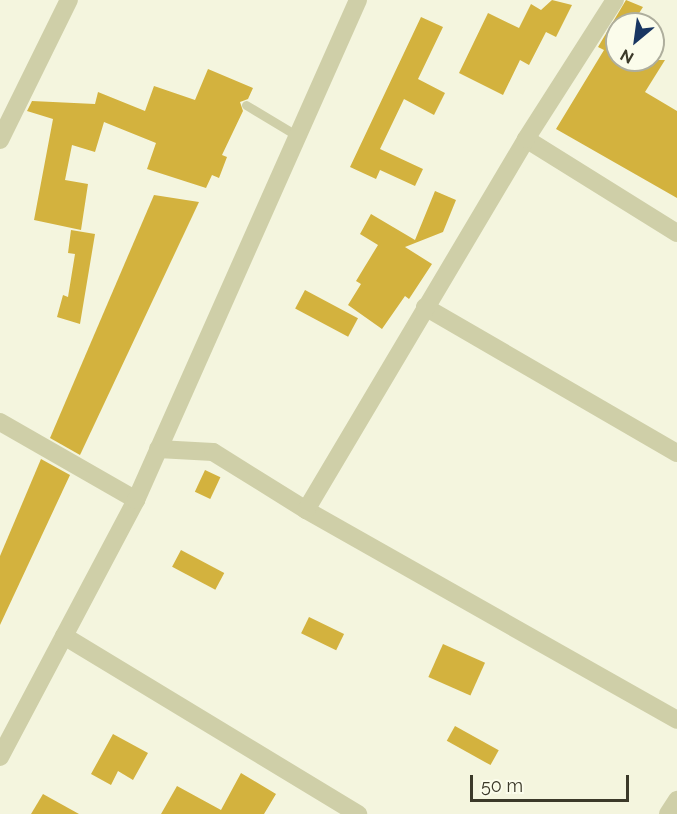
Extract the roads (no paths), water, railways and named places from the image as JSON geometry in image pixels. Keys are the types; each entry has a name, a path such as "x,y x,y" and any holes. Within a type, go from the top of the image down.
{"street":[{"path":"0,140 69,0"},
{"path":"0,757 136,500 296,135 358,0"},
{"path":"306,510 424,307 526,139 615,0"},
{"path":"526,139 677,233"},
{"path":"424,307 677,453"},
{"path":"0,422 136,500"},
{"path":"158,450 213,452 306,510 677,720"},
{"path":"64,636 358,814"},
{"path":"668,814 677,800"}],"lane":[{"path":"246,105 296,135"}]}
